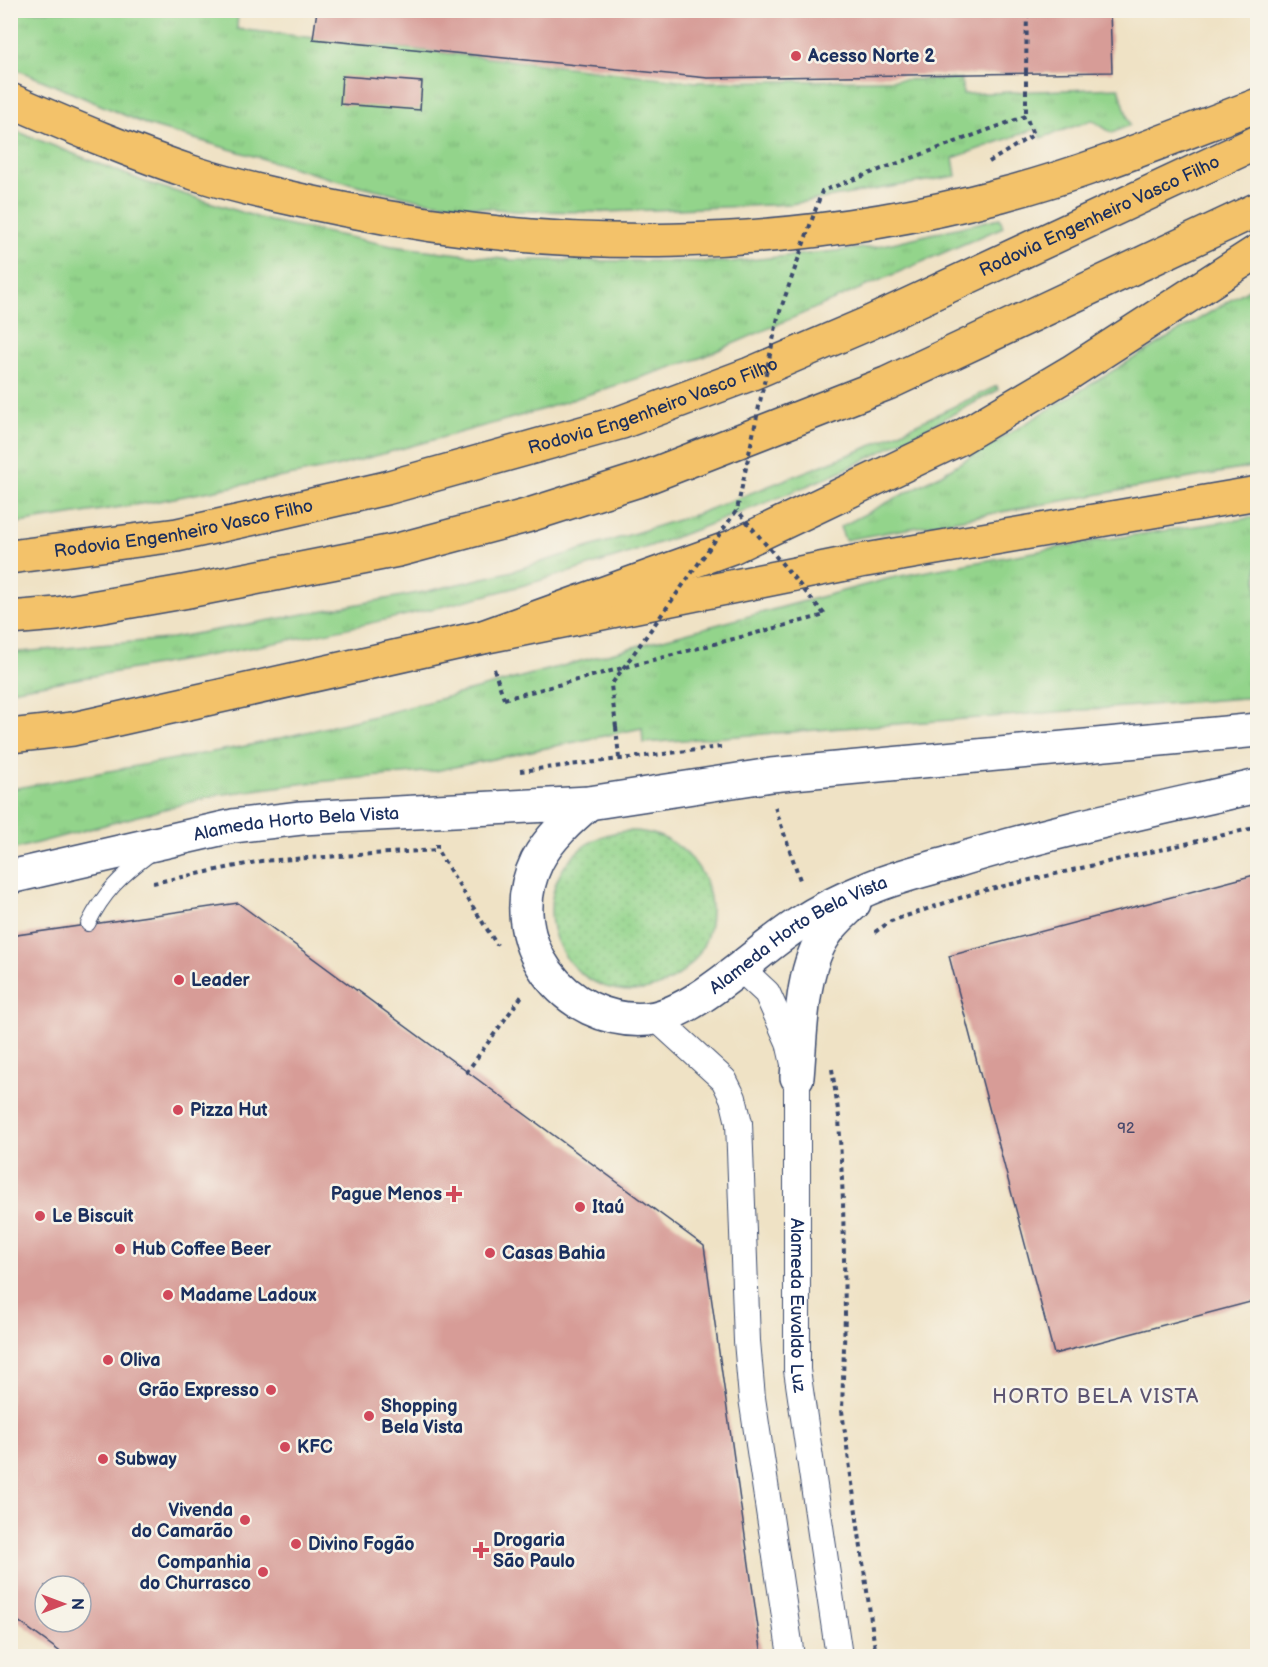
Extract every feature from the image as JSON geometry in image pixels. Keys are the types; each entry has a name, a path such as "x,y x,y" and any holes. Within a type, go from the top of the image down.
{"main road":[{"path":"10,100 95,136 198,175 301,201 405,222 498,235 679,242 769,237 859,226 1003,195 1111,161 1257,105"},
{"name":"Rodovia Engenheiro Vasco Filho","path":"10,557 177,535 277,513 386,488 622,422 750,374 867,324 1257,142"},
{"path":"10,618 57,614 172,594 398,550 526,516 642,479 888,383 1257,209"},
{"path":"483,637 732,547 958,439 1071,372 1257,251"},
{"path":"10,736 73,729 483,637 860,561 1257,493"}],"street":[{"name":"Alameda Horto Bela Vista","path":"10,877 232,826 301,818 589,803 771,775 1257,730"},
{"name":"Alameda Horto Bela Vista","path":"589,803 561,829 537,862 527,894 527,928 537,960 543,969 556,987 583,1007 615,1018 655,1017 680,1009 800,922 867,888 1007,844 1257,786"},
{"path":"797,1077 803,1010 815,955 825,933 867,888"},
{"name":"Alameda Euvaldo Luz","path":"739,967 772,1000 789,1042 797,1077 797,1370 839,1656"},
{"path":"655,1017 724,1080 733,1098 739,1123 747,1341 752,1398 791,1656"}],"lane":[{"path":"88,924 100,899 123,875 170,839"}],"path":[{"path":"619,758 611,685 737,510 778,317 822,191 1026,116 1027,10"},
{"path":"504,699 825,615 737,510"},
{"path":"515,772 733,745"},
{"path":"771,775 774,806 800,880"},
{"path":"866,937 891,921 978,892 1257,827"},
{"path":"142,885 261,861 437,850 503,955"},
{"path":"466,1073 524,993 519,983"},
{"path":"831,1058 839,1117 843,1201 845,1314 842,1411 876,1656"}],"green space":[{"path":"11,11 238,11 237,29 696,82 961,79 963,94 1119,88 1130,125 1112,133 1092,120 1041,138 1038,128 953,158 956,176 791,204 606,212 514,211 425,201 332,179 150,126 11,67"},
{"path":"11,129 145,182 270,221 392,246 511,260 730,262 875,247 1000,218 1003,227 700,358 534,412 335,467 153,502 11,524"},
{"path":"1257,284 1257,466 845,540 840,527 940,475"},
{"path":"997,386 998,390 831,476 722,520 617,557 532,583 360,626 185,660 11,690 11,653 167,639 424,592 509,572 697,514 866,448"},
{"path":"1257,517 1257,697 643,743 642,728 435,771 306,783 217,795 11,850 11,789 251,745 383,714 895,577 1101,540"},
{"path":"631,831 647,832 662,837 676,844 688,854 698,866 705,880 710,895 710,927 705,942 698,956 688,968 676,978 662,985 647,990 631,991 615,990 600,985 586,978 574,968 564,956 557,942 552,927 551,911 552,895 557,880 564,866 574,854 586,844 600,837 615,832"}],"building":[{"name":"Acesso Norte 2","path":"317,10 1110,10 1112,72 708,78 313,39"},
{"path":"342,76 422,82 420,110 340,104"},
{"path":"1258,874 1258,1300 1054,1354 949,956"},
{"name":"Shopping Bela Vista","path":"238,903 704,1246 762,1656 66,1656 36,1634 93,1634 93,1574 33,1574 33,1632 10,1615 10,936"}],"place":[{"name":"Acesso Norte 2","path":"796,56"},
{"name":"Leader","path":"179,980"},
{"name":"Pizza Hut","path":"178,1110"},
{"name":"Pague Menos","path":"454,1194"},
{"name":"Itaú","path":"580,1207"},
{"name":"Le Biscuit","path":"40,1216"},
{"name":"Hub Coffee Beer","path":"120,1249"},
{"name":"Casas Bahia","path":"490,1253"},
{"name":"Madame Ladoux","path":"168,1295"},
{"name":"Oliva","path":"108,1360"},
{"name":"Grão Expresso","path":"271,1390"},
{"name":"Shopping Bela Vista","path":"369,1416"},
{"name":"KFC","path":"285,1447"},
{"name":"Subway","path":"103,1459"},
{"name":"Vivenda do Camarão","path":"245,1520"},
{"name":"Divino Fogão","path":"296,1544"},
{"name":"Drogaria São Paulo","path":"481,1550"},
{"name":"Companhia do Churrasco","path":"263,1572"}],"district":[{"name":"HORTO BELA VISTA","path":"1096,1397"}]}
